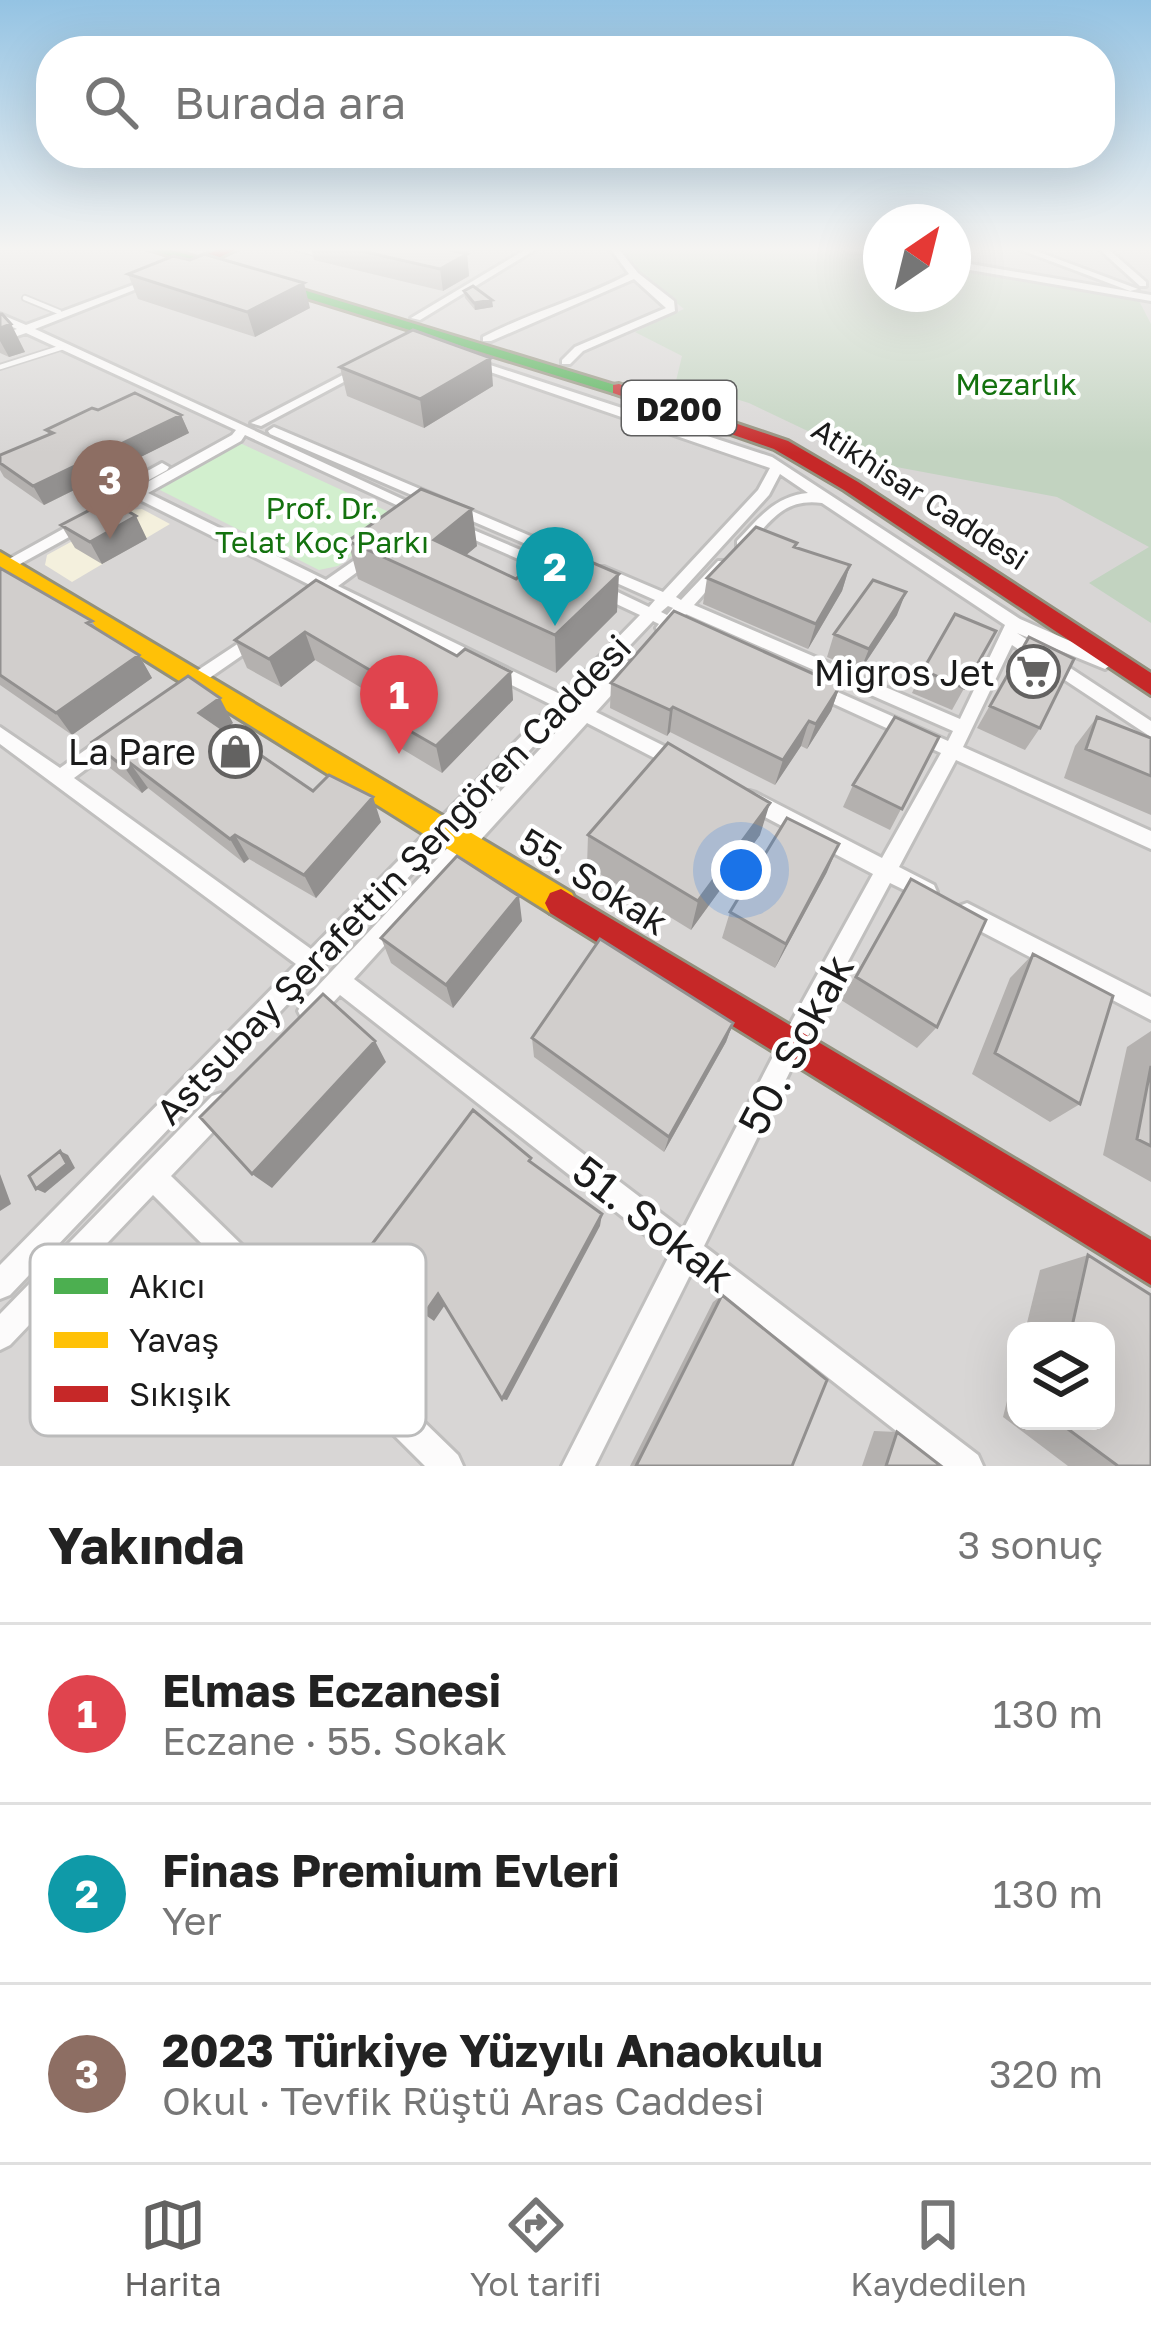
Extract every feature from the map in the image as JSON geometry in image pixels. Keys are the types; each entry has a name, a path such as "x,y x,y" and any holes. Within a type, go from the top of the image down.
{"main road":[{"name":"Atikhisar Caddesi","path":"396,316 707,417 801,455 1148,675"},
{"name":"Atikhisar Caddesi","path":"396,316 488,353 566,362 764,417 827,446 1148,675"},
{"name":"55. Sokak","path":"2,563 185,687 455,836 1151,1264"}],"street":[{"path":"15,316 63,347 958,739 1151,840"},
{"path":"32,327 51,316"},
{"path":"0,336 57,316"},
{"path":"413,322 422,316"},
{"path":"488,353 522,319 531,316"},
{"path":"566,362 579,349 654,316"},
{"path":"0,317 32,327 249,427"},
{"path":"448,356 488,353 777,466 1151,730"},
{"path":"2,563 190,452 386,357"},
{"path":"2,563 139,494 237,439 249,427"},
{"name":"Astsubay Şerafettin Şengören Caddesi","path":"667,610 764,492 777,466"},
{"path":"139,494 574,706 705,776"},
{"name":"Astsubay Şerafettin Şengören Caddesi","path":"292,1030 339,981 455,836 667,610 785,500 806,495 831,500"},
{"path":"410,526 434,508"},
{"path":"434,508 570,577"},
{"path":"307,602 394,538"},
{"path":"590,586 667,610 691,633"},
{"path":"185,687 270,628"},
{"path":"1011,629 1148,675"},
{"name":"50. Sokak","path":"578,1466 791,1046 889,872 1011,629"},
{"path":"800,682 958,739"},
{"path":"60,778 137,722"},
{"path":"0,734 313,963"},
{"path":"726,787 1151,1009"},
{"name":"Astsubay Şerafettin Şengören Caddesi","path":"40,1244 313,963 455,836"},
{"name":"51. Sokak","path":"339,981 967,1466"},
{"name":"Astsubay Şerafettin Şengören Caddesi","path":"89,1244 230,1096"},
{"path":"153,1177 221,1244"},
{"name":"Astsubay Şerafettin Şengören Caddesi","path":"0,1285 30,1254"},
{"name":"Astsubay Şerafettin Şengören Caddesi","path":"0,1336 30,1305"},
{"path":"416,1436 447,1466"}],"lane":[{"path":"0,367 63,347"}],"shaded area":[{"path":"0,316 1151,316 1151,1466 0,1466"},
{"path":"142,509 170,524 72,582 45,565 47,555 129,510"}],"green space":[{"name":"Mezarlık","path":"668,316 1147,316 1151,324 1151,623 1089,583 1149,547 1057,497 875,463 749,403 676,381 682,356 635,332"},
{"name":"Prof. Dr. Telat Koç Parkı","path":"240,443 402,518 338,566 319,570 158,489"}],"building":[{"path":"413,330 491,358 420,399 340,367"},
{"path":"135,393 181,415 33,486 0,463 0,455 53,433 46,430"},
{"path":"421,489 472,509 434,540 516,579 554,546 619,574 555,635 348,541"},
{"path":"109,500 136,516 90,542 61,525"},
{"path":"756,527 797,543 794,547 850,565 816,624 707,578"},
{"path":"0,568 92,621 87,623 139,655 56,713 0,675"},
{"path":"316,580 457,656 465,649 511,672 436,746 389,719 414,696 305,632 269,659 235,640"},
{"path":"873,580 906,592 869,649 834,634"},
{"path":"674,611 840,686 816,724 809,721 783,760 611,683"},
{"path":"955,614 996,631 964,688 923,670"},
{"path":"1029,637 1074,659 1040,728 990,706"},
{"path":"188,676 220,698 199,713 313,791 329,775 373,797 304,875 235,835 230,839 130,763 125,768 92,742"},
{"path":"895,717 939,737 902,809 853,785"},
{"path":"1097,717 1151,738 1151,776 1086,749"},
{"path":"668,743 770,803 698,901 588,835"},
{"path":"787,818 839,844 786,944 730,912"},
{"path":"457,856 519,896 446,985 381,938"},
{"path":"911,879 986,920 937,1027 856,977"},
{"path":"600,939 733,1023 669,1137 532,1038"},
{"path":"1033,954 1113,996 1080,1104 995,1053"},
{"path":"323,994 375,1041 252,1174 200,1117"},
{"path":"1151,1066 1151,1146 1137,1139"},
{"path":"473,1110 529,1161 602,1214 502,1399 438,1294 426,1311 426,1244 372,1244"},
{"path":"60,1151 67,1164 36,1189 29,1176"},
{"path":"1088,1255 1151,1295 1151,1466 1118,1466 1069,1430 1115,1430 1115,1322 1073,1322"},
{"path":"722,1295 827,1380 792,1466 636,1466"},
{"path":"897,1432 941,1466 886,1466"}],"traffic: fast":[{"path":"379,316 619,389"}],"traffic: slow":[{"path":"0,559 561,903"}],"traffic: jam":[{"path":"619,389 781,445 851,486 1151,686"},
{"path":"561,903 1151,1264"}],"place":[{"name":"2023 Türkiye Yüzyılı Anaokulu","path":"110,539"},
{"name":"Finas Premium Evleri","path":"555,626"},
{"name":"Migros Jet","path":"1034,672"},
{"name":"La Pare","path":"235,751"},
{"name":"Elmas Eczanesi","path":"399,754"}]}
